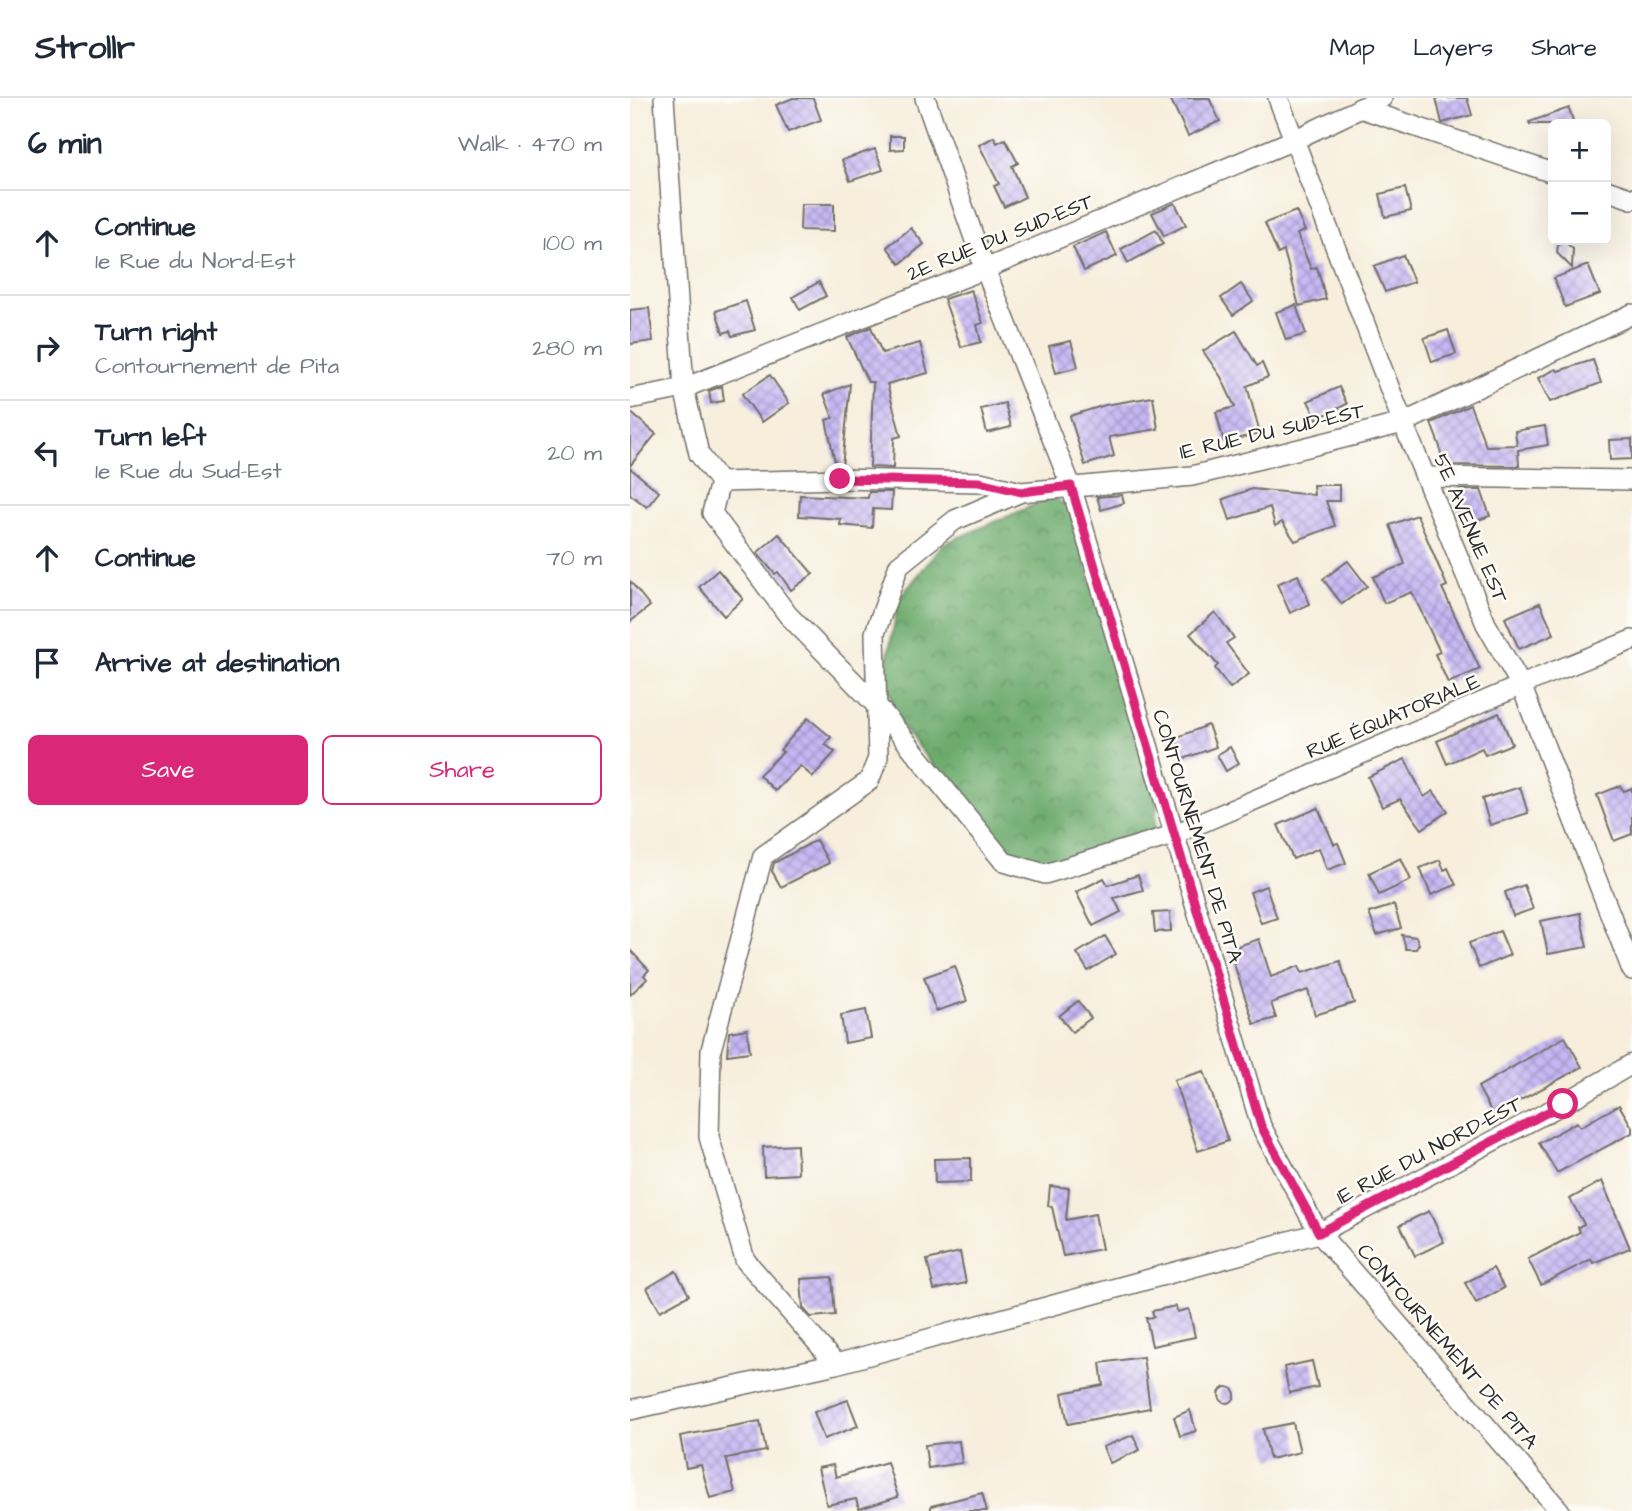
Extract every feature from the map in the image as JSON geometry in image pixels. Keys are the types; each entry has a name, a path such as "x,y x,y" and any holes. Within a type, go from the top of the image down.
{"street":[{"path":"664,98 684,388 699,454 720,482 840,479 980,482 1021,492"},
{"name":"CONTOURNEMENT DE PITA","path":"925,98 985,269 1071,486 1261,1126 1319,1233 1560,1511"},
{"name":"5E AVENUE EST","path":"1278,98 1403,423 1486,624 1521,685 1632,970"},
{"name":"2E RUE DU SUD-EST","path":"630,398 684,388 985,269 1296,139 1382,98"},
{"path":"1360,108 1548,171"},
{"path":"1611,192 1632,199"},
{"name":"1E RUE DU SUD-EST","path":"836,1364 745,1260 709,1137 711,1051 763,856 869,781 878,758 879,708 875,633 900,565 955,520 1021,492 1192,476 1403,423 1632,314"},
{"path":"1425,477 1632,480"},
{"name":"RUE ÉQUATORIALE","path":"720,482 712,513 788,615 879,708 1004,862 1045,874 1173,835 1632,640"},
{"name":"1E RUE DU NORD-EST","path":"630,1410 836,1364 1319,1233 1563,1104 1632,1064"}],"green space":[{"path":"1053,497 1069,508 1157,803 1155,830 1055,863 999,846 901,726 884,676 899,599 943,544"}],"building":[{"path":"793,98 813,98 821,120 788,132 776,105"},
{"path":"1170,98 1209,98 1220,121 1188,136"},
{"path":"1436,98 1467,98 1472,115 1442,123"},
{"path":"1569,108 1572,119 1548,119 1548,124 1529,122"},
{"path":"890,136 904,136 904,149 890,150"},
{"path":"994,137 997,143 1005,139 1018,163 1012,166 1025,197 1004,207 994,186 999,184 979,145"},
{"path":"875,149 883,170 850,181 842,160"},
{"path":"1405,188 1411,211 1385,217 1380,194"},
{"path":"1175,203 1186,225 1164,236 1152,213"},
{"path":"801,204 834,204 834,231 800,230"},
{"path":"1296,211 1305,231 1297,234 1311,269 1317,267 1326,299 1299,306 1284,251 1278,254 1265,223"},
{"path":"911,228 924,244 900,264 887,247"},
{"path":"1156,230 1163,244 1128,263 1121,249"},
{"path":"1106,232 1117,256 1084,271 1073,247"},
{"path":"1558,245 1568,245 1573,249 1572,268 1557,253"},
{"path":"1403,255 1414,282 1385,292 1374,266"},
{"path":"1588,265 1600,294 1565,307 1554,278"},
{"path":"819,282 826,296 800,310 793,297"},
{"path":"1241,284 1253,301 1233,315 1221,298"},
{"path":"971,290 983,323 977,325 981,342 961,347 944,299"},
{"path":"746,301 755,330 732,336 730,331 723,333 716,311"},
{"path":"1296,305 1306,334 1286,340 1276,312"},
{"path":"649,308 653,341 630,344 630,310"},
{"path":"871,327 882,353 920,343 928,373 887,384 901,436 894,438 893,468 870,467 873,382 868,382 847,337"},
{"path":"1448,330 1456,354 1432,362 1424,338"},
{"path":"1236,331 1257,366 1262,363 1268,377 1247,386 1260,433 1224,442 1216,412 1235,407 1221,377 1203,351"},
{"path":"1071,341 1078,367 1056,373 1049,346"},
{"path":"1593,360 1601,383 1550,402 1538,378 1556,369 1558,371"},
{"path":"770,375 789,403 762,422 742,394"},
{"path":"850,384 842,467 836,467 826,420 833,418 824,394"},
{"path":"722,386 724,401 711,403 709,391"},
{"path":"1339,387 1347,404 1317,419 1308,401"},
{"path":"1153,397 1158,429 1109,437 1114,456 1085,465 1070,416 1105,405"},
{"path":"1005,403 1011,427 987,433 981,409"},
{"path":"1470,405 1486,446 1517,445 1515,431 1545,426 1548,445 1518,450 1519,466 1442,465 1440,447 1431,423"},
{"path":"630,412 656,434 630,466"},
{"path":"1632,439 1632,459 1610,460 1609,440"},
{"path":"630,468 659,492 647,507 630,494"},
{"path":"1313,485 1339,485 1339,501 1326,501 1335,526 1295,541 1282,522 1275,526 1270,507 1230,520 1223,499 1252,489 1314,495"},
{"path":"1481,490 1490,516 1464,525 1453,492"},
{"path":"869,492 892,492 891,510 873,509 872,528 840,525 841,519 799,516 800,495 868,498"},
{"path":"1122,495 1124,503 1101,510 1097,497"},
{"path":"1417,515 1447,586 1442,588 1480,669 1448,683 1435,654 1440,652 1412,592 1384,603 1373,577 1405,564 1390,525"},
{"path":"779,534 813,574 791,590 778,572 775,574 757,553"},
{"path":"1348,561 1367,586 1342,604 1323,579"},
{"path":"718,570 743,599 724,616 699,587"},
{"path":"1298,575 1310,604 1290,613 1277,584"},
{"path":"630,581 650,606 630,622"},
{"path":"1540,603 1554,634 1519,649 1505,618"},
{"path":"1215,612 1234,638 1226,643 1249,674 1230,688 1215,668 1218,665 1190,634"},
{"path":"1499,713 1512,744 1485,755 1482,748 1447,764 1437,741"},
{"path":"808,718 831,737 825,744 835,752 813,777 800,766 775,791 759,775 783,752 780,750"},
{"path":"1208,725 1216,747 1183,759 1175,738"},
{"path":"1230,747 1239,763 1226,771 1217,755"},
{"path":"1405,759 1424,797 1433,791 1448,811 1422,829 1400,799 1382,807 1368,777"},
{"path":"1620,786 1624,791 1632,788 1632,834 1614,841 1597,795"},
{"path":"1520,787 1528,813 1490,825 1482,799"},
{"path":"1318,808 1346,863 1327,870 1319,848 1293,859 1278,825"},
{"path":"816,840 829,863 781,887 772,871 774,863"},
{"path":"1401,858 1411,880 1379,895 1369,873"},
{"path":"1440,860 1444,870 1448,868 1456,885 1431,895 1420,868"},
{"path":"1138,875 1143,890 1114,898 1121,912 1093,926 1076,892 1104,878 1108,885"},
{"path":"1524,885 1533,909 1513,916 1505,892"},
{"path":"1266,886 1277,918 1261,923 1250,892"},
{"path":"1394,905 1401,928 1377,935 1369,913"},
{"path":"1170,912 1171,931 1155,932 1153,913"},
{"path":"1580,913 1587,947 1548,954 1541,921"},
{"path":"1500,931 1510,955 1479,968 1469,943"},
{"path":"1402,935 1416,937 1419,944 1416,949 1406,949"},
{"path":"1105,936 1116,954 1088,971 1077,953"},
{"path":"1259,939 1271,977 1299,966 1302,973 1340,961 1354,1003 1315,1015 1308,990 1271,1003 1276,1018 1254,1024 1229,949"},
{"path":"630,950 649,970 644,975 647,979 630,995"},
{"path":"955,966 967,1001 936,1011 924,977"},
{"path":"1078,1001 1091,1018 1072,1032 1059,1016"},
{"path":"866,1010 871,1038 845,1043 841,1015"},
{"path":"747,1029 750,1052 727,1055 729,1032"},
{"path":"1565,1037 1582,1067 1493,1115 1478,1087"},
{"path":"1204,1071 1228,1141 1198,1151 1174,1080"},
{"path":"1619,1105 1632,1127 1632,1133 1557,1173 1539,1143 1577,1122 1580,1127"},
{"path":"797,1145 798,1174 764,1176 763,1147"},
{"path":"971,1158 971,1182 935,1183 934,1159"},
{"path":"1602,1181 1630,1248 1593,1263 1591,1259 1541,1285 1528,1259 1580,1232 1578,1227 1584,1224 1570,1199"},
{"path":"1050,1186 1069,1188 1066,1220 1095,1214 1102,1249 1063,1256 1052,1207 1048,1206"},
{"path":"1429,1211 1444,1242 1415,1256 1400,1225"},
{"path":"960,1252 966,1283 934,1290 927,1260"},
{"path":"1493,1268 1504,1288 1476,1303 1465,1283"},
{"path":"676,1271 689,1295 660,1311 647,1288"},
{"path":"832,1277 835,1315 811,1317 803,1308 801,1279"},
{"path":"1176,1306 1177,1312 1189,1309 1195,1337 1152,1346 1146,1318 1154,1317 1152,1311"},
{"path":"1143,1357 1150,1408 1068,1424 1062,1393 1103,1385 1100,1363"},
{"path":"1312,1361 1318,1387 1289,1393 1284,1367"},
{"path":"1227,1387 1233,1389 1233,1401 1227,1403 1221,1401 1219,1395 1221,1389"},
{"path":"848,1400 858,1426 824,1439 814,1412"},
{"path":"1190,1410 1196,1431 1180,1436 1174,1417"},
{"path":"760,1421 766,1451 726,1458 735,1492 710,1498 701,1465 686,1468 680,1436"},
{"path":"1293,1423 1300,1452 1270,1459 1263,1429"},
{"path":"1133,1435 1140,1450 1110,1463 1103,1447"},
{"path":"959,1441 962,1463 928,1468 925,1445"},
{"path":"887,1462 898,1497 859,1509 856,1499 827,1505 818,1468 833,1465 836,1477"},
{"path":"982,1493 987,1511 931,1511 931,1506"}],"route":[{"path":"840,479 980,482 1021,492 1071,486 1261,1126 1319,1233 1563,1104"}]}
